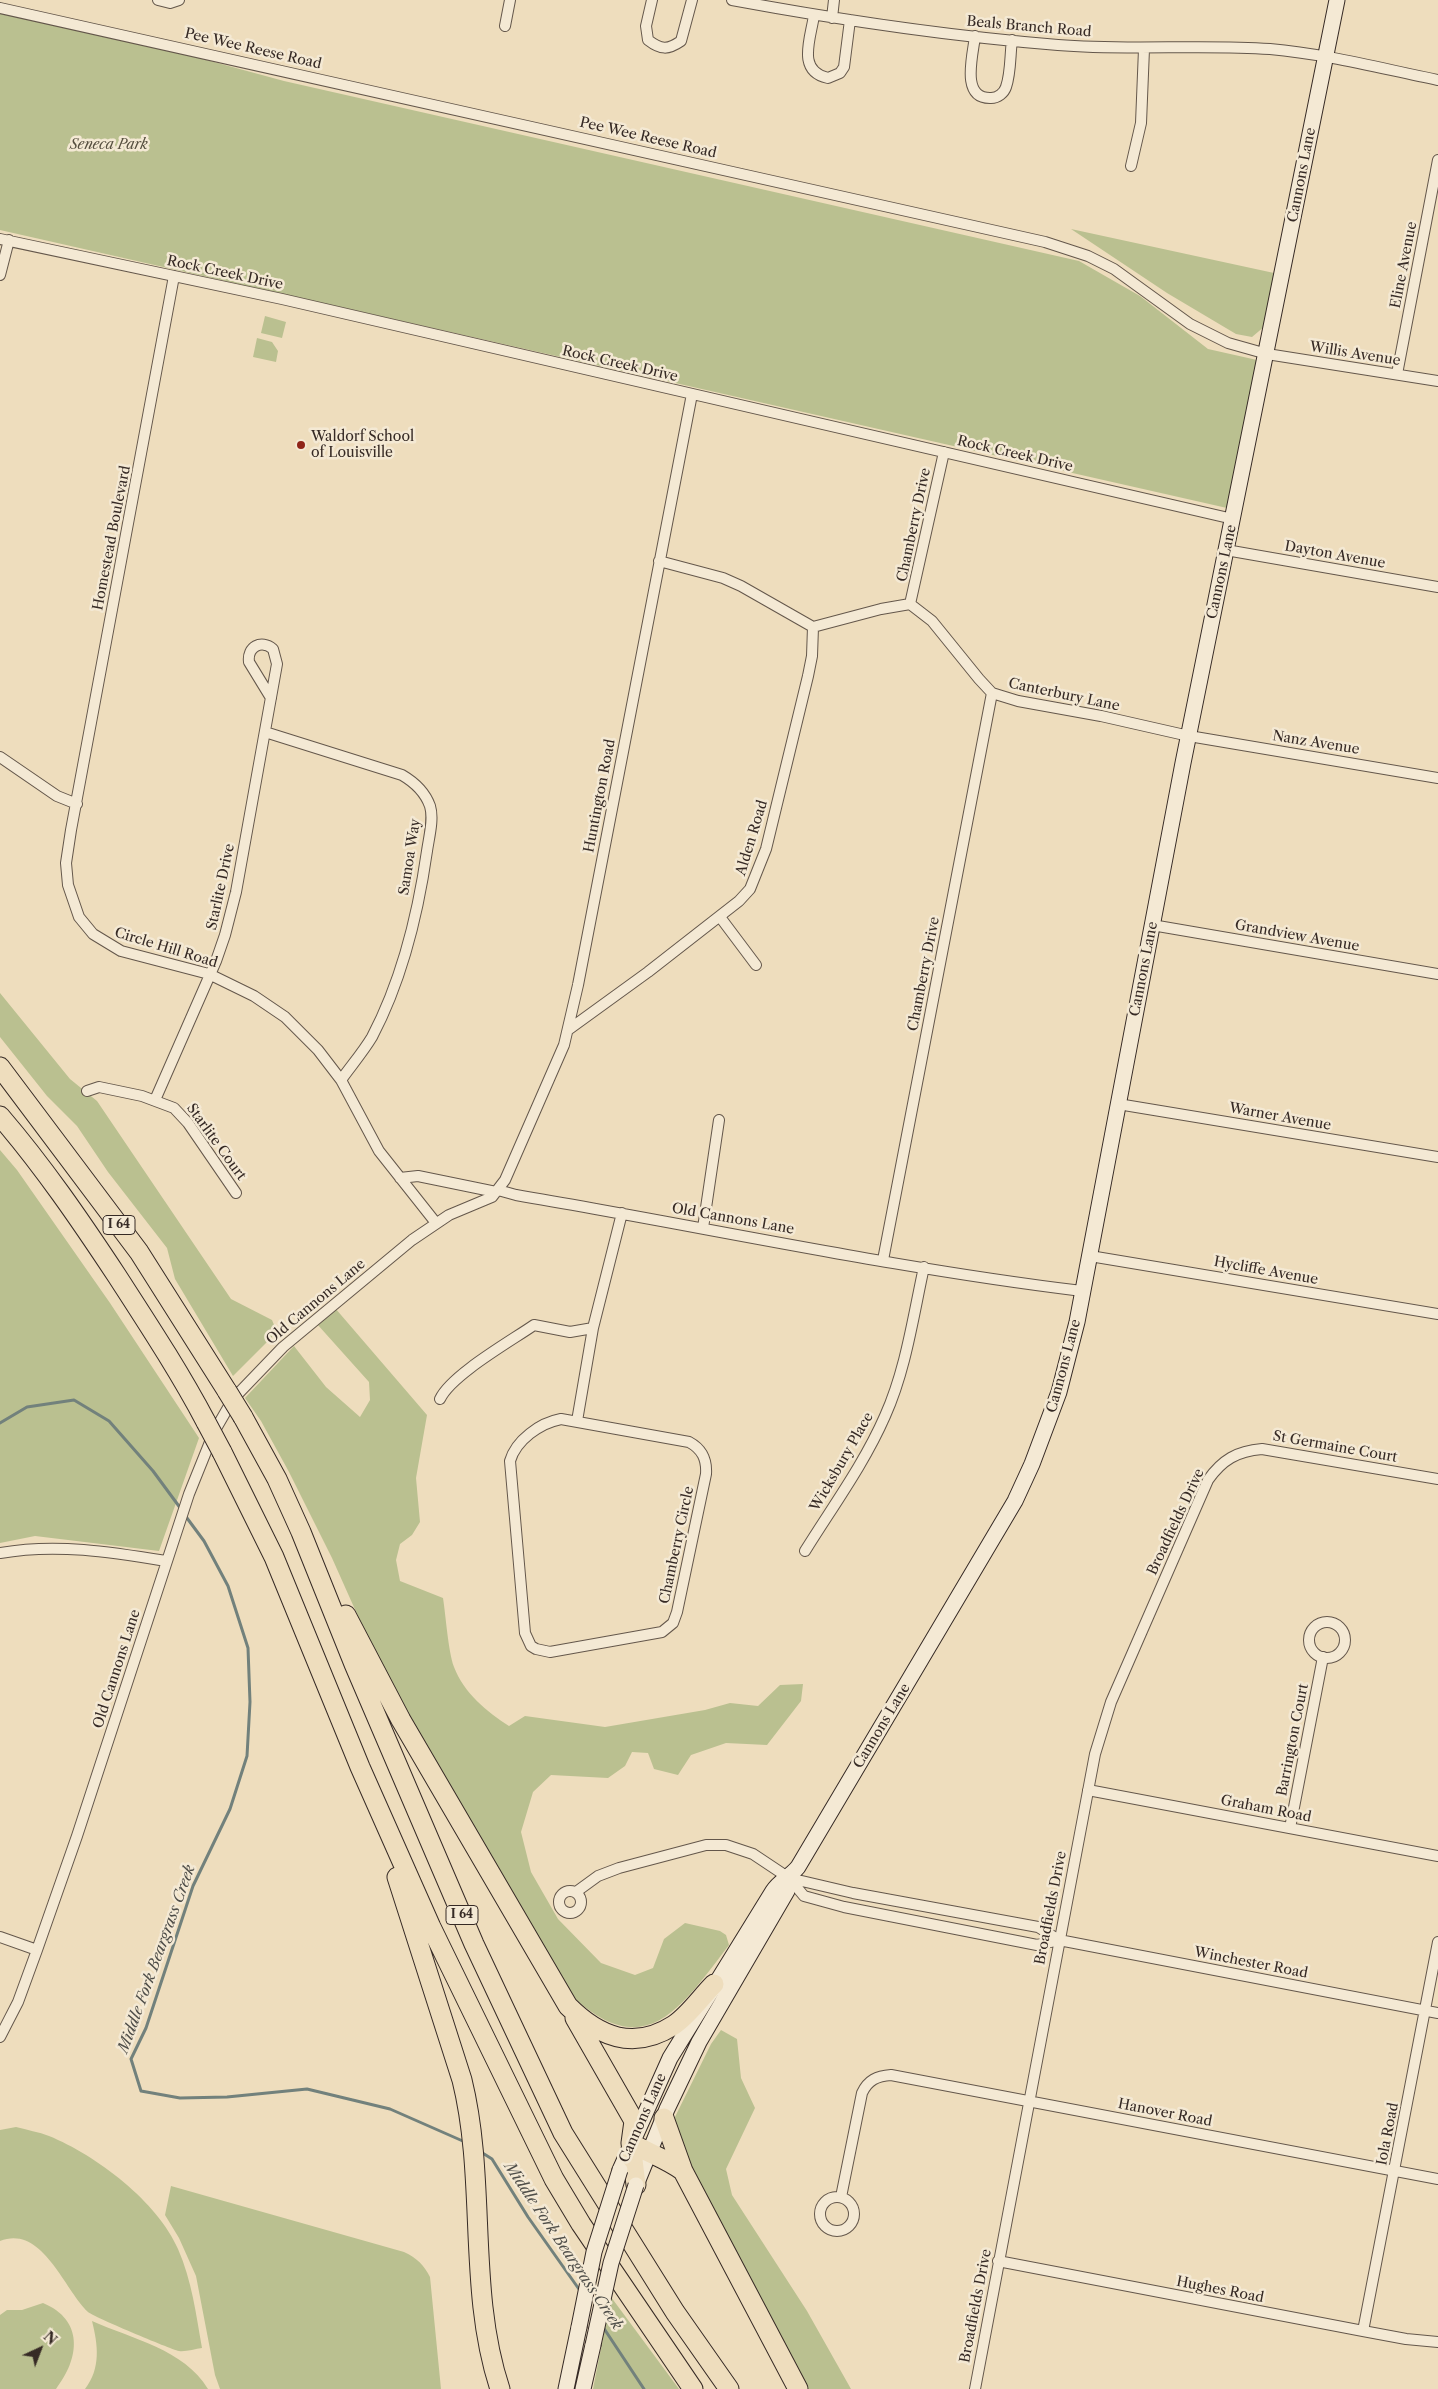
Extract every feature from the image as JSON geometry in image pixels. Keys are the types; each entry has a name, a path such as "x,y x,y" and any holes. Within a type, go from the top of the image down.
{"highway":[{"name":"I 64","path":"0,1067 139,1252 243,1416 302,1532 354,1664 474,1944 563,2133 675,2312 729,2389"},
{"name":"I 64","path":"0,1116 35,1157 90,1236 175,1365 222,1452 274,1557 360,1767 431,1927 554,2179 581,2224 693,2389"},
{"path":"302,1532 402,1720 634,2121 631,2143 636,2185"},
{"path":"360,1767 414,1926 469,2110 477,2191 484,2318 500,2389"},
{"path":"568,2006 591,2026 609,2035 632,2040 651,2036 675,2025 719,1984"},
{"path":"664,2118 683,2170 798,2389"},
{"path":"631,2143 649,2154 672,2162 683,2170"}],"main road":[{"name":"Cannons Lane","path":"566,2389 594,2252 620,2170 670,2058 719,1984 778,1884 789,1878 798,1867 1015,1501 1032,1464 1059,1392 1077,1322 1152,924 1337,0"},
{"name":"Cannons Lane","path":"583,2389 611,2263 636,2185 699,2042 719,1984"}],"street":[{"path":"158,0 170,4 178,0"},
{"path":"505,26 510,0"},
{"path":"652,0 646,26 648,40 658,47 670,48 681,41 692,0"},
{"name":"Beals Branch Road","path":"732,0 832,18 1058,45 1144,49 1261,49 1325,57 1438,80"},
{"path":"832,18 834,0"},
{"name":"Pee Wee Reese Road","path":"0,8 1044,242 1088,256 1114,269 1190,324 1210,336 1267,354"},
{"path":"814,15 808,63 812,72 828,78 840,73 844,67 850,20"},
{"path":"975,36 970,78 976,93 990,98 1002,93 1006,86 1012,40"},
{"path":"1131,166 1141,123 1144,49"},
{"name":"Eline Avenue","path":"1397,374 1438,160"},
{"path":"0,275 4,239"},
{"name":"Rock Creek Drive","path":"4,239 692,394 1233,520"},
{"name":"Homestead Boulevard","path":"77,804 174,276"},
{"name":"Willis Avenue","path":"1267,354 1438,381"},
{"name":"Huntington Road","path":"497,1191 505,1180 564,1045 568,1030 692,394"},
{"name":"Chamberry Drive","path":"910,604 944,452"},
{"name":"Dayton Avenue","path":"1226,550 1438,587"},
{"path":"659,561 723,578 741,586 813,627 881,609 910,604"},
{"name":"Canterbury Lane","path":"910,604 932,621 978,679 992,693 1018,701 1101,716 1189,736"},
{"name":"Alden Road","path":"568,1030 720,917 750,890 766,849 808,676 812,656 813,627"},
{"name":"Starlite Drive","path":"155,1100 209,974 231,915 265,732 271,698 277,664 276,654 268,645 258,644 250,652 249,662 271,698"},
{"name":"Chamberry Drive","path":"883,1260 992,693"},
{"name":"Samoa Way","path":"265,732 402,775 413,782 425,795 430,806 431,828 426,860 409,941 402,964 371,1038 341,1080"},
{"name":"Nanz Avenue","path":"1189,736 1438,778"},
{"path":"0,757 57,796 77,804"},
{"name":"Circle Hill Road","path":"77,804 68,845 68,885 74,907 86,926 101,941 116,949 209,974 254,996 285,1017 318,1050 341,1080 379,1151 436,1223"},
{"path":"720,917 756,964"},
{"name":"Grandview Avenue","path":"1152,924 1438,974"},
{"name":"Starlite Court","path":"87,1091 99,1087 155,1100 174,1108 236,1193"},
{"name":"Warner Avenue","path":"1118,1104 1438,1157"},
{"path":"703,1228 719,1120"},
{"path":"400,1178 418,1176 497,1191"},
{"name":"Old Cannons Lane","path":"0,2037 18,2002 78,1836 176,1530 214,1432 240,1392 283,1347 412,1240 436,1223 449,1215 492,1197 497,1191 883,1260 1082,1291"},
{"path":"577,1421 593,1328 622,1213"},
{"name":"Hycliffe Avenue","path":"1090,1256 1438,1314"},
{"name":"Wicksbury Place","path":"805,1551 861,1463 886,1414 903,1362 924,1267"},
{"path":"440,1399 443,1391 461,1376 534,1325 570,1332 593,1328"},
{"name":"Chamberry Circle","path":"561,1419 577,1421 689,1442 702,1452 706,1461 706,1474 678,1612 669,1628 662,1632 622,1640 569,1650 544,1652 531,1646 524,1633 510,1461 515,1448 544,1424 561,1419"},
{"name":"St Germaine Court","path":"1228,1458 1248,1450 1262,1449 1438,1479"},
{"name":"Broadfields Drive","path":"975,2389 1095,1754 1111,1702 1208,1480 1228,1458"},
{"path":"0,1553 31,1549 73,1549 166,1561"},
{"name":"Barrington Court","path":"1290,1828 1323,1657"},
{"name":"Graham Road","path":"1088,1790 1438,1856"},
{"name":"Winchester Road","path":"576,1892 598,1876 706,1844 726,1845 753,1854 789,1878 804,1896 880,1914 1037,1945 1059,1940"},
{"name":"Winchester Road","path":"789,1878 882,1898 1038,1927 1059,1940 1438,2013"},
{"path":"880,1914 882,1898"},
{"path":"954,1928 956,1912"},
{"path":"0,1937 37,1950"},
{"name":"Iola Road","path":"1363,2331 1438,1942"},
{"name":"Hanover Road","path":"841,2197 862,2093 869,2082 886,2076 1438,2179"},
{"name":"Hughes Road","path":"998,2261 1406,2339 1438,2342"}],"green space":[{"name":"Seneca Park","path":"0,4 284,81 1079,261 1140,296 1208,349 1257,360 1227,508 0,230"},
{"path":"1071,229 1274,273 1265,326 1252,337 1236,334 1167,293"},
{"path":"265,316 286,322 282,338 261,333"},
{"path":"257,338 272,342 278,351 276,362 253,357"},
{"path":"0,993 70,1079 97,1101 231,1299 272,1320 277,1332 233,1376 175,1279 167,1248 108,1172 77,1126 47,1096 0,1037"},
{"path":"0,1150 17,1170 110,1303 199,1438 159,1551 35,1536 0,1543"},
{"path":"335,1308 427,1415 416,1478 420,1522 412,1535 400,1544 396,1560 400,1581 443,1598 454,1667 470,1693 493,1715 509,1726 525,1716 605,1727 705,1710 730,1703 758,1706 780,1685 803,1684 801,1701 767,1745 726,1743 691,1755 678,1775 654,1769 648,1753 632,1752 625,1766 608,1778 551,1775 533,1792 521,1832 531,1872 558,1919 601,1963 635,1975 653,1968 664,1939 685,1923 720,1931 726,1935 729,1945 712,1968 678,2006 660,2020 642,2026 621,2026 597,2016 571,1995 382,1670 332,1558 289,1472 261,1421 245,1398 294,1346 326,1387 360,1417 370,1400 369,1382 317,1324"},
{"path":"721,2030 737,2039 741,2078 755,2108 726,2169 732,2195 807,2311 851,2389 806,2389 680,2146 674,2119 711,2044"},
{"path":"16,2127 49,2136 86,2155 124,2182 156,2214 169,2231 183,2261 193,2298 202,2348 179,2351 93,2315 79,2302 51,2262 40,2250 28,2242 15,2238 0,2241 0,2130"},
{"path":"171,2186 404,2252 416,2259 423,2265 430,2277 441,2389 220,2389 215,2375 196,2276 179,2238 165,2215"},
{"path":"611,2297 679,2389 593,2389"},
{"path":"43,2303 56,2310 66,2319 71,2330 74,2341 73,2353 64,2377 56,2389 0,2389 0,2315 7,2310 22,2310"},
{"path":"92,2321 140,2340 171,2355 198,2375 208,2389 85,2389 94,2373 97,2356"}],"waterway":[{"name":"Middle Fork Beargrass Creek","path":"0,1423 27,1407 74,1400 109,1421 153,1471 181,1509"},
{"name":"Middle Fork Beargrass Creek","path":"184,1514 204,1541 228,1586 248,1648 250,1702 247,1756 230,1809 193,1886 146,2028 131,2059 141,2091 180,2098 227,2097 307,2089 390,2109 465,2142"},
{"name":"Middle Fork Beargrass Creek","path":"481,2152 492,2159 528,2217 581,2292"},
{"name":"Middle Fork Beargrass Creek","path":"603,2327 644,2389"}],"place":[{"name":"Waldorf School of Louisville","path":"301,445"}]}
